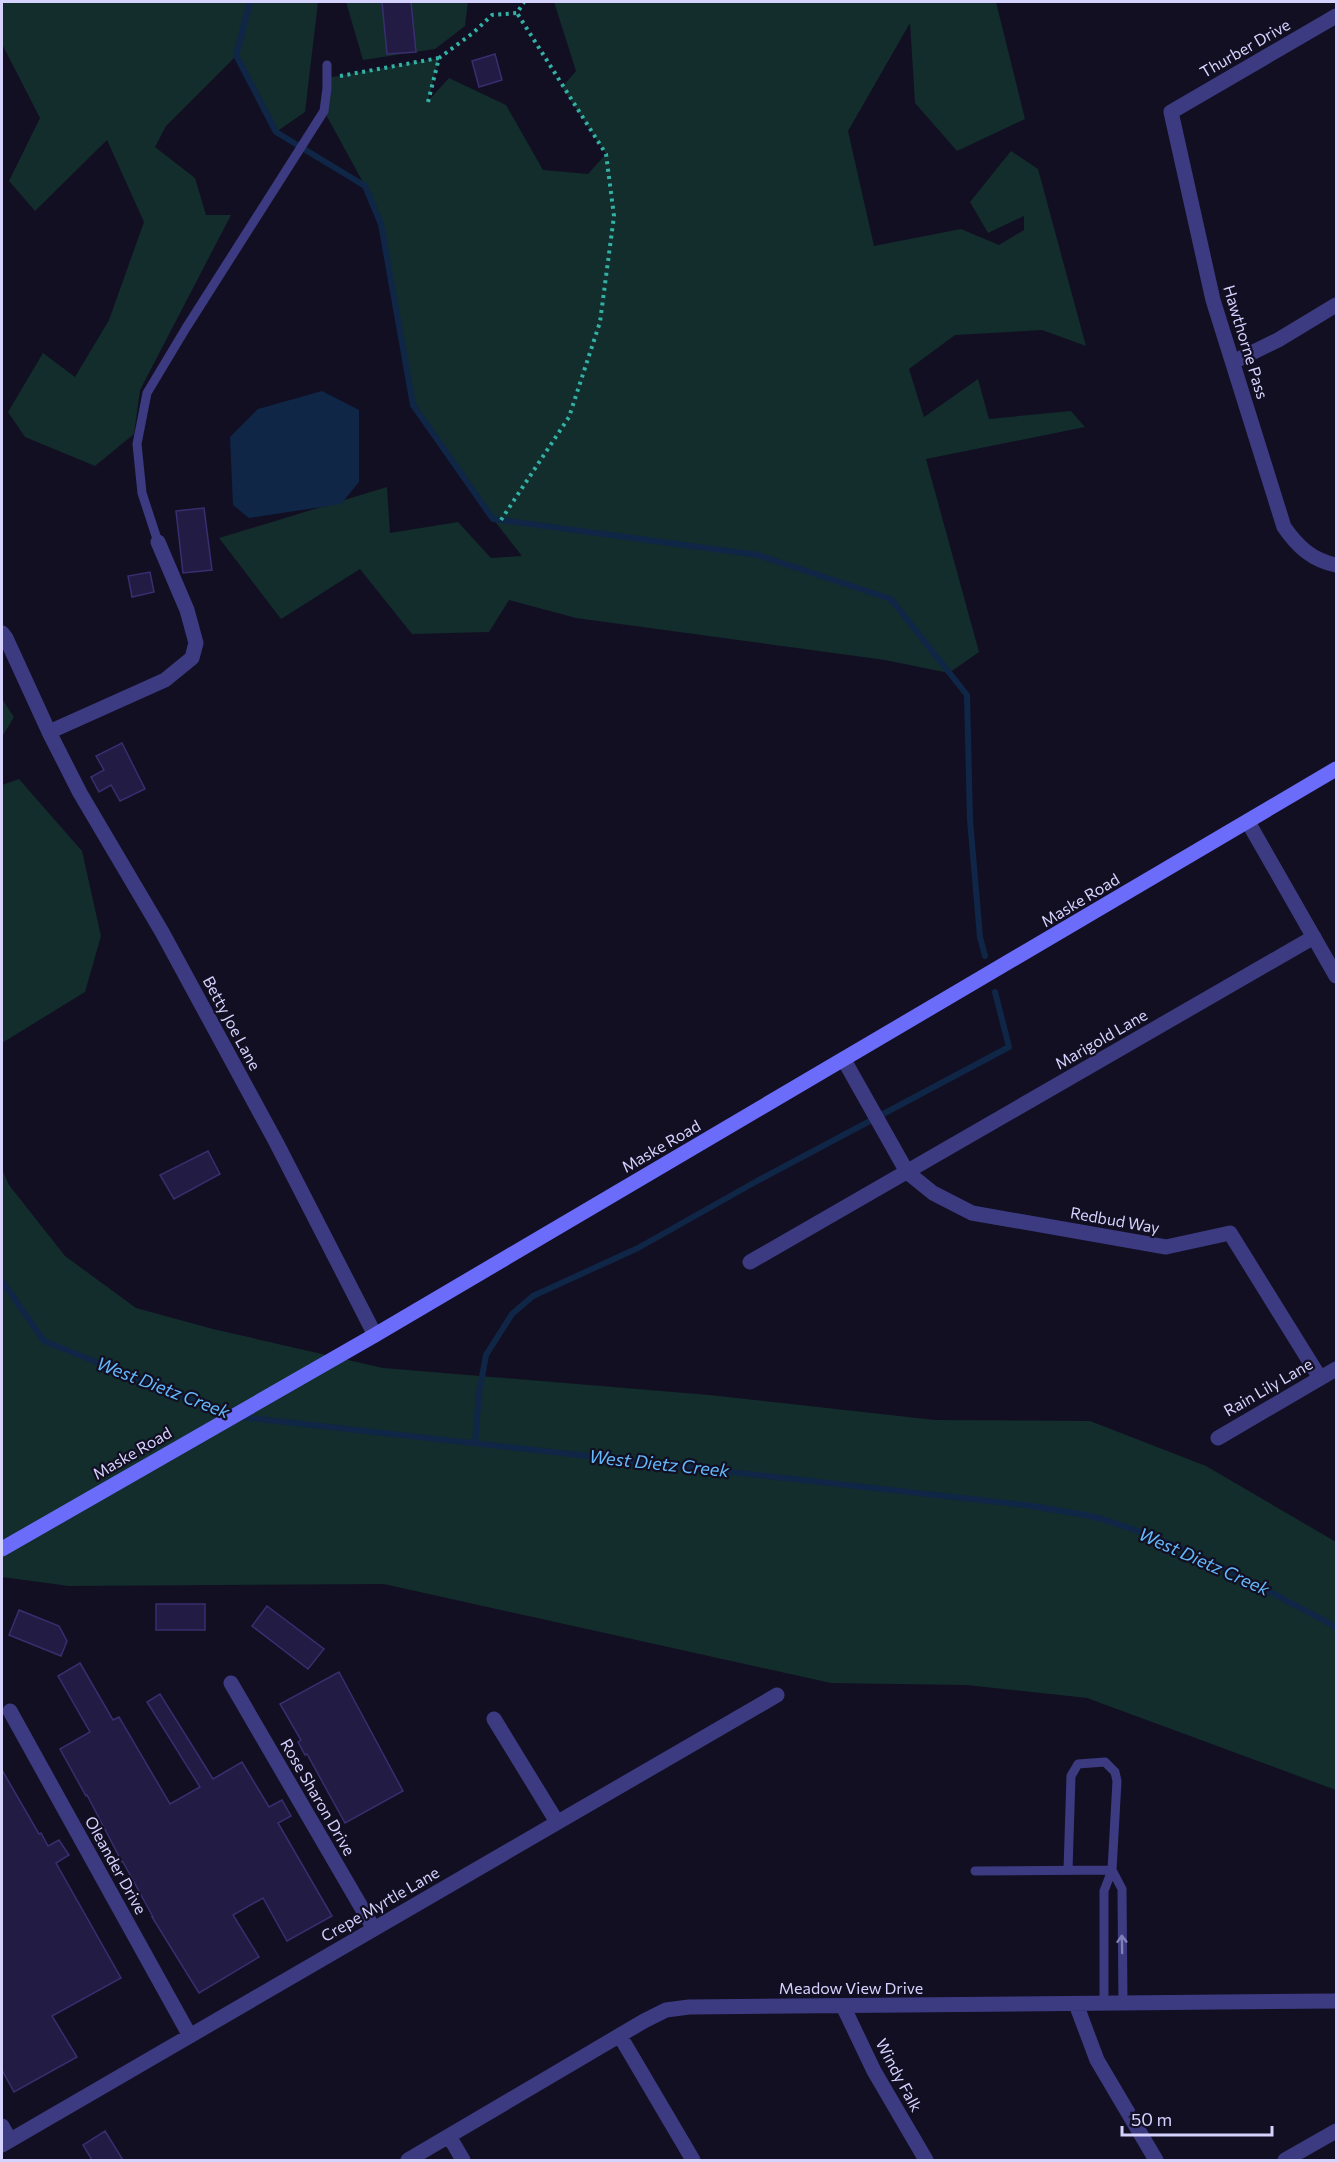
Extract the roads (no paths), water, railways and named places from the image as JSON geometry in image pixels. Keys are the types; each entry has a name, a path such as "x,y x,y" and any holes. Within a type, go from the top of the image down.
{"street":[{"name":"Thurber Drive","path":"1171,112 1336,16"},
{"name":"Hawthorne Pass","path":"1171,112 1213,300 1284,527 1295,543 1310,556 1330,564"},
{"path":"1233,362 1278,340 1336,305"},
{"path":"49,732 165,680 192,658 196,643 187,610 158,542"},
{"name":"Betty Joe Lane","path":"2,633 80,793 168,943 276,1142 375,1335"},
{"name":"Maske Road","path":"2,1549 375,1335 1336,769"},
{"path":"1248,822 1336,976"},
{"name":"Marigold Lane","path":"750,1262 1314,936"},
{"path":"844,1059 907,1172"},
{"name":"Redbud Way","path":"907,1172 933,1193 972,1213 1166,1247 1230,1233 1320,1378"},
{"name":"Rain Lily Lane","path":"1218,1437 1336,1369"},
{"name":"Rose Sharon Drive","path":"231,1683 374,1929"},
{"name":"Crepe Myrtle Lane","path":"6,2143 777,1695"},
{"name":"Oleander Drive","path":"10,1711 190,2036"},
{"path":"494,1719 557,1822"},
{"name":"Meadow View Drive","path":"408,2160 666,2010 689,2007 1336,2001"},
{"path":"1076,2004 1097,2060 1156,2160"},
{"name":"Windy Falk","path":"843,2006 874,2071 926,2160"},
{"path":"620,2036 693,2160"},
{"path":"2,2126 6,2143"},
{"path":"1285,2160 1336,2131"},
{"path":"449,2136 463,2160"}],"lane":[{"path":"158,542 142,493 137,444 147,393 324,111 327,65"},
{"path":"1068,1870 1071,1776 1078,1764 1105,1762 1115,1772 1117,1781 1112,1870 1104,1891 1104,2003"},
{"path":"975,1871 1112,1870"},
{"path":"1112,1870 1122,1889 1123,2003"}],"water":[{"path":"322,391 359,410 359,482 341,504 249,518 233,505 230,437 258,409"}],"waterway":[{"path":"250,2 236,55 276,132 365,186 381,224 413,405 493,519 758,555 891,599 967,695 970,820 980,937 985,956"},
{"path":"475,1443 479,1393 486,1355 512,1314 533,1296 638,1248 757,1181 1009,1047 995,992"},
{"name":"West Dietz Creek","path":"2,1281 44,1341 231,1416 1033,1506 1078,1514 1135,1530 1194,1554 1336,1627"}]}
